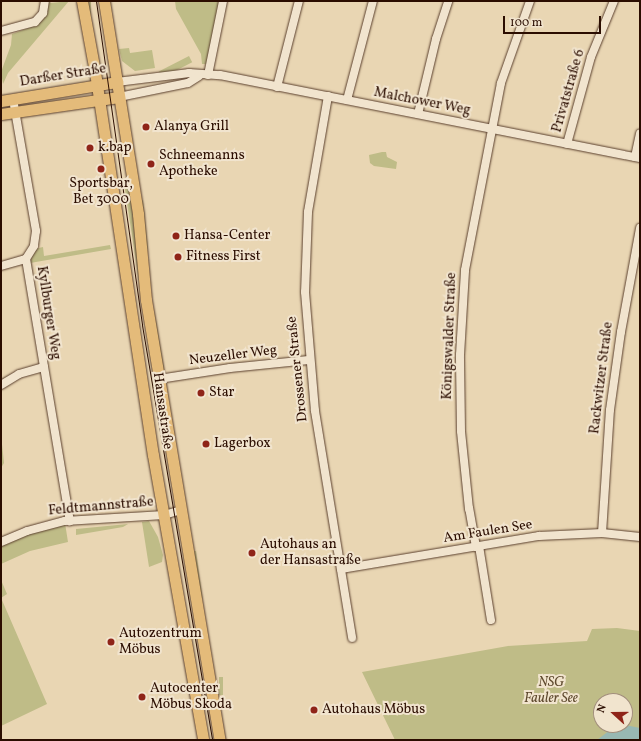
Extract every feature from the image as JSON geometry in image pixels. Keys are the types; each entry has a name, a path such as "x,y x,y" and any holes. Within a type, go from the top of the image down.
{"main road":[{"name":"Hansastraße","path":"82,1 164,515 203,740"},
{"name":"Hansastraße","path":"104,1 138,214 146,295 220,740"},
{"name":"Darßer Straße","path":"1,101 117,82"},
{"name":"Darßer Straße","path":"1,114 119,96"}],"street":[{"path":"1,31 35,22 43,13 45,1"},
{"path":"208,75 223,1"},
{"path":"277,87 299,1"},
{"path":"347,100 373,1"},
{"path":"418,114 436,39 448,1"},
{"name":"Königswalder Straße","path":"491,620 478,547 469,509 461,431 460,355 465,270 491,128 508,60 530,1"},
{"name":"Privatstraße 6","path":"567,144 591,57 614,1"},
{"name":"Malchower Weg","path":"117,82 189,73 199,76"},
{"name":"Malchower Weg","path":"119,96 188,82 199,76 208,75 328,96 638,158"},
{"name":"Drossener Straße","path":"328,96 306,229 305,292 309,360 315,411 352,638"},
{"name":"Darßer Straße","path":"13,99 15,111"},
{"name":"Kyllburger Weg","path":"15,111 36,231 34,246 26,259 70,521"},
{"path":"638,158 640,134"},
{"name":"Rackwitzer Straße","path":"602,533 610,410 621,332 640,228"},
{"path":"1,266 26,259"},
{"name":"Neuzeller Weg","path":"160,379 230,368 309,360"},
{"path":"1,384 19,374 44,367"},
{"name":"Feldtmannstraße","path":"1,542 42,526 70,521 164,515 182,510"},
{"name":"Am Faulen See","path":"341,569 539,536 602,533 640,537"}],"green space":[{"path":"47,1 51,3 69,1 8,73 3,84 1,72 11,45 12,34 31,27"},
{"path":"88,1 91,1 91,69 88,69"},
{"path":"175,1 222,1 206,64 202,64 201,54 176,9"},
{"path":"129,48 130,53 152,50 155,68 135,71 122,61 119,49"},
{"path":"189,56 192,62 162,78 159,71"},
{"path":"386,152 387,157 397,162 396,169 374,166 370,163 369,155"},
{"path":"128,182 165,433 162,433 124,183"},
{"path":"143,200 148,249 145,247 140,202"},
{"path":"110,245 111,249 30,263 34,249 43,247 44,256"},
{"path":"154,308 165,374 162,370"},
{"path":"1,435 4,463 1,468"},
{"path":"149,521 158,537 163,555 162,562 149,567 142,522"},
{"path":"65,523 68,542 30,551 1,564 1,545 24,535"},
{"path":"128,524 123,527 76,535 76,529"},
{"path":"193,551 196,551 203,599 200,599"},
{"path":"1,580 7,594 1,598"},
{"path":"1,598 47,704 1,726"},
{"name":"NSG Fauler See","path":"617,628 640,631 640,740 395,740 362,672 508,646 587,641 592,629"},
{"path":"219,677 223,677 223,695 219,695"}],"water":[{"path":"633,727 640,728 640,740 597,740 606,733 633,733"}],"tram line":[{"path":"96,1 142,325 212,740"}],"place":[{"name":"Alanya Grill","path":"146,127"},
{"name":"k.bap","path":"90,148"},
{"name":"Schneemanns Apotheke","path":"151,164"},
{"name":"Sportsbar, Bet 3000","path":"101,169"},
{"name":"Hansa-Center","path":"176,236"},
{"name":"Fitness First","path":"178,257"},
{"name":"Star","path":"201,393"},
{"name":"Lagerbox","path":"206,444"},
{"name":"Autohaus an der Hansastraße","path":"252,553"},
{"name":"Autozentrum Möbus","path":"111,642"},
{"name":"Autocenter Möbus Skoda","path":"142,697"},
{"name":"Autohaus Möbus","path":"314,710"}]}
